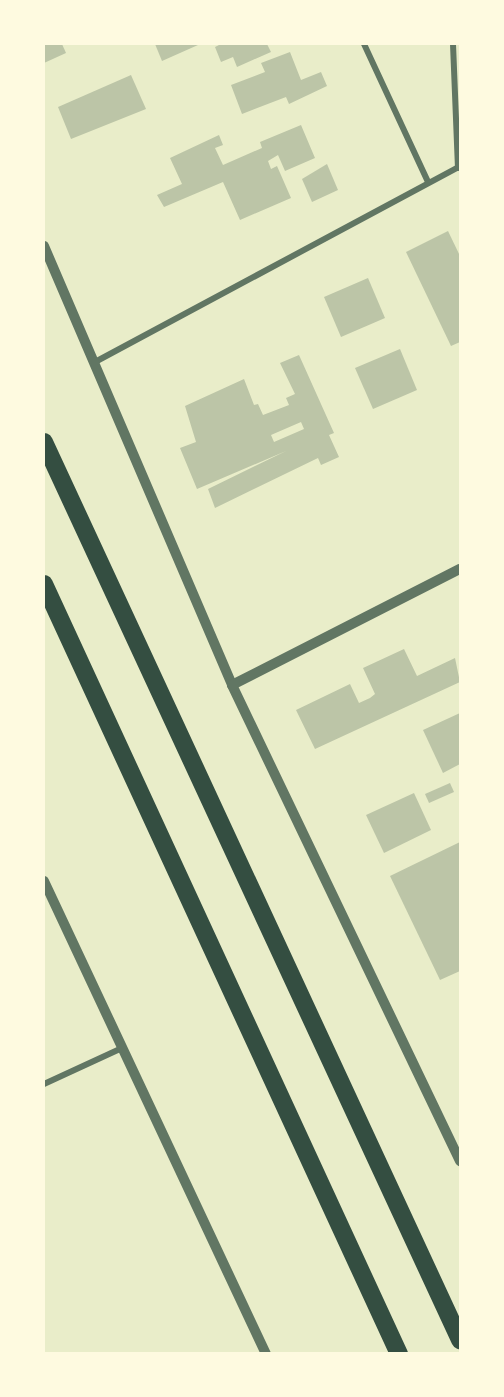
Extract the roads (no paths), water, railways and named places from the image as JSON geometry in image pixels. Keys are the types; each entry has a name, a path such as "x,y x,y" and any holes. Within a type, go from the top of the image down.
{"highway":[{"path":"44,442 460,1340"},
{"path":"44,584 399,1353"}],"street":[{"path":"364,44 428,182"},
{"path":"94,362 459,167 453,44"},
{"path":"44,246 231,685 460,1161"},
{"path":"231,685 460,569"},
{"path":"44,881 266,1353"},
{"path":"44,1084 122,1048"}]}
